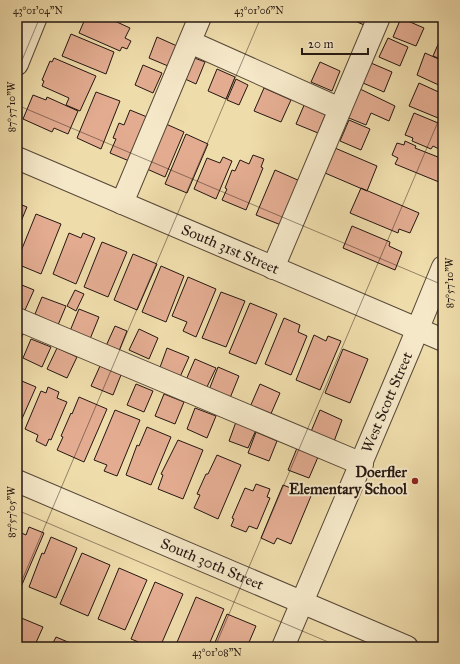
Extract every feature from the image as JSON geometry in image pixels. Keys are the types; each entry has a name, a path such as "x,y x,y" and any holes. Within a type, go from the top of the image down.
{"street":[{"path":"17,64 36,17"},
{"path":"122,203 200,17"},
{"path":"273,268 379,17"},
{"path":"190,42 340,109"},
{"name":"South 31st Street","path":"17,158 443,340"},
{"name":"West Scott Street","path":"283,647 362,464 443,267"},
{"path":"17,319 362,464"},
{"name":"South 30th Street","path":"17,481 407,647"}],"building":[{"path":"81,17 106,17 130,28 125,38 131,41 127,49 122,47 120,51 79,33 85,19"},
{"path":"346,17 367,17 364,25"},
{"path":"401,18 424,28 416,46 393,37"},
{"path":"443,33 443,60 433,56"},
{"path":"71,34 114,52 106,74 62,56"},
{"path":"157,37 177,46 168,66 149,58"},
{"path":"388,38 408,47 400,66 379,57"},
{"path":"425,53 443,61 443,87 417,75"},
{"path":"192,57 205,62 196,84 183,78"},
{"path":"54,58 96,76 80,111 66,105 69,98 42,86 44,81 42,80 50,61 52,62"},
{"path":"320,62 340,71 332,91 311,82"},
{"path":"371,63 392,72 384,92 363,83"},
{"path":"143,65 162,73 153,93 135,85"},
{"path":"217,69 235,77 226,99 208,91"},
{"path":"236,79 248,85 239,105 227,100"},
{"path":"419,83 443,94 443,120 409,106"},
{"path":"356,87 395,106 389,121 371,113 366,125 344,116"},
{"path":"264,88 291,100 281,122 254,111"},
{"path":"96,92 120,101 101,149 77,138"},
{"path":"33,95 46,100 47,97 78,111 68,134 54,128 52,132 23,119"},
{"path":"305,103 326,113 318,133 296,124"},
{"path":"130,110 152,119 134,163 110,153 116,139 113,138 119,123 124,125"},
{"path":"414,113 443,125 443,151 433,146 431,149 412,141 413,138 405,135"},
{"path":"349,120 370,129 361,150 340,141"},
{"path":"166,124 184,132 165,177 147,169"},
{"path":"186,134 208,144 187,193 165,184"},
{"path":"405,141 416,146 415,148 443,159 443,173 439,182 395,164 398,158 392,155 397,143 404,145"},
{"path":"335,148 377,166 367,191 325,173"},
{"path":"253,155 264,159 261,167 263,168 246,210 222,200 227,189 225,188 232,170 235,171 240,160 249,164"},
{"path":"223,157 232,161 216,199 194,189 207,158 220,163"},
{"path":"275,170 300,181 281,225 256,215"},
{"path":"361,188 419,213 410,233 399,229 398,233 350,213"},
{"path":"17,203 27,207 17,231"},
{"path":"36,214 61,224 41,274 17,264"},
{"path":"352,226 390,242 389,246 402,252 395,270 343,248"},
{"path":"69,233 81,238 83,233 95,238 76,284 53,274"},
{"path":"102,242 127,252 108,297 84,287"},
{"path":"133,254 157,264 137,310 114,300"},
{"path":"161,266 184,276 166,322 142,312"},
{"path":"188,277 216,289 196,337 183,331 187,322 172,316"},
{"path":"17,283 34,290 25,310 17,307"},
{"path":"75,290 84,294 76,311 67,306"},
{"path":"221,292 245,301 226,347 202,338"},
{"path":"42,297 66,306 58,325 35,314"},
{"path":"250,303 277,314 256,364 229,353"},
{"path":"79,309 99,317 90,339 70,331"},
{"path":"284,318 300,325 298,332 307,336 291,375 265,364"},
{"path":"115,326 127,331 119,351 106,346"},
{"path":"139,329 158,338 149,359 129,350"},
{"path":"17,332 23,334 17,349"},
{"path":"314,335 326,341 328,336 341,341 320,390 296,380"},
{"path":"31,339 51,347 42,367 23,358"},
{"path":"57,348 77,357 67,378 47,369"},
{"path":"167,348 189,357 179,379 159,370"},
{"path":"343,349 368,359 350,403 325,393"},
{"path":"195,359 216,368 206,389 186,380"},
{"path":"100,366 121,375 113,395 91,386"},
{"path":"218,367 239,376 230,398 209,390"},
{"path":"17,379 36,387 17,430"},
{"path":"136,384 153,391 144,412 127,405"},
{"path":"260,384 280,393 270,416 250,407"},
{"path":"48,387 59,392 57,398 67,402 51,440 49,439 46,446 36,441 38,435 25,429 41,391 46,393"},
{"path":"164,394 184,402 175,424 155,416"},
{"path":"79,397 107,409 84,462 57,450 63,437 61,436"},
{"path":"195,408 216,416 207,438 187,429"},
{"path":"115,410 140,420 117,476 104,471 107,465 94,460"},
{"path":"320,410 342,420 333,444 310,434"},
{"path":"236,422 256,430 248,448 229,441"},
{"path":"147,427 171,437 151,485 126,475 137,445 139,446"},
{"path":"256,432 277,441 269,461 248,453"},
{"path":"178,440 203,450 183,499 158,489 163,475 161,474"},
{"path":"297,448 318,457 309,478 288,470"},
{"path":"217,455 241,465 218,519 194,508 200,495 197,494"},
{"path":"256,484 270,489 267,497 270,498 257,529 249,526 246,532 231,526 234,519 232,518 245,488 253,491"},
{"path":"283,485 311,496 291,544 277,538 274,544 261,538"},
{"path":"29,527 44,533 17,594 17,531 26,535"},
{"path":"51,537 77,548 56,598 29,587 42,553 44,554"},
{"path":"82,553 110,565 88,616 60,604"},
{"path":"119,568 147,580 125,630 98,619"},
{"path":"155,582 183,594 160,647 151,647 131,639"},
{"path":"196,597 224,609 208,647 175,647"},
{"path":"227,614 256,626 247,647 213,647"},
{"path":"19,617 43,627 34,647 24,647 17,644 17,622"},
{"path":"56,637 75,645 74,647 51,647"}],"place":[{"name":"Doerfler Elementary School","path":"415,481"}]}
